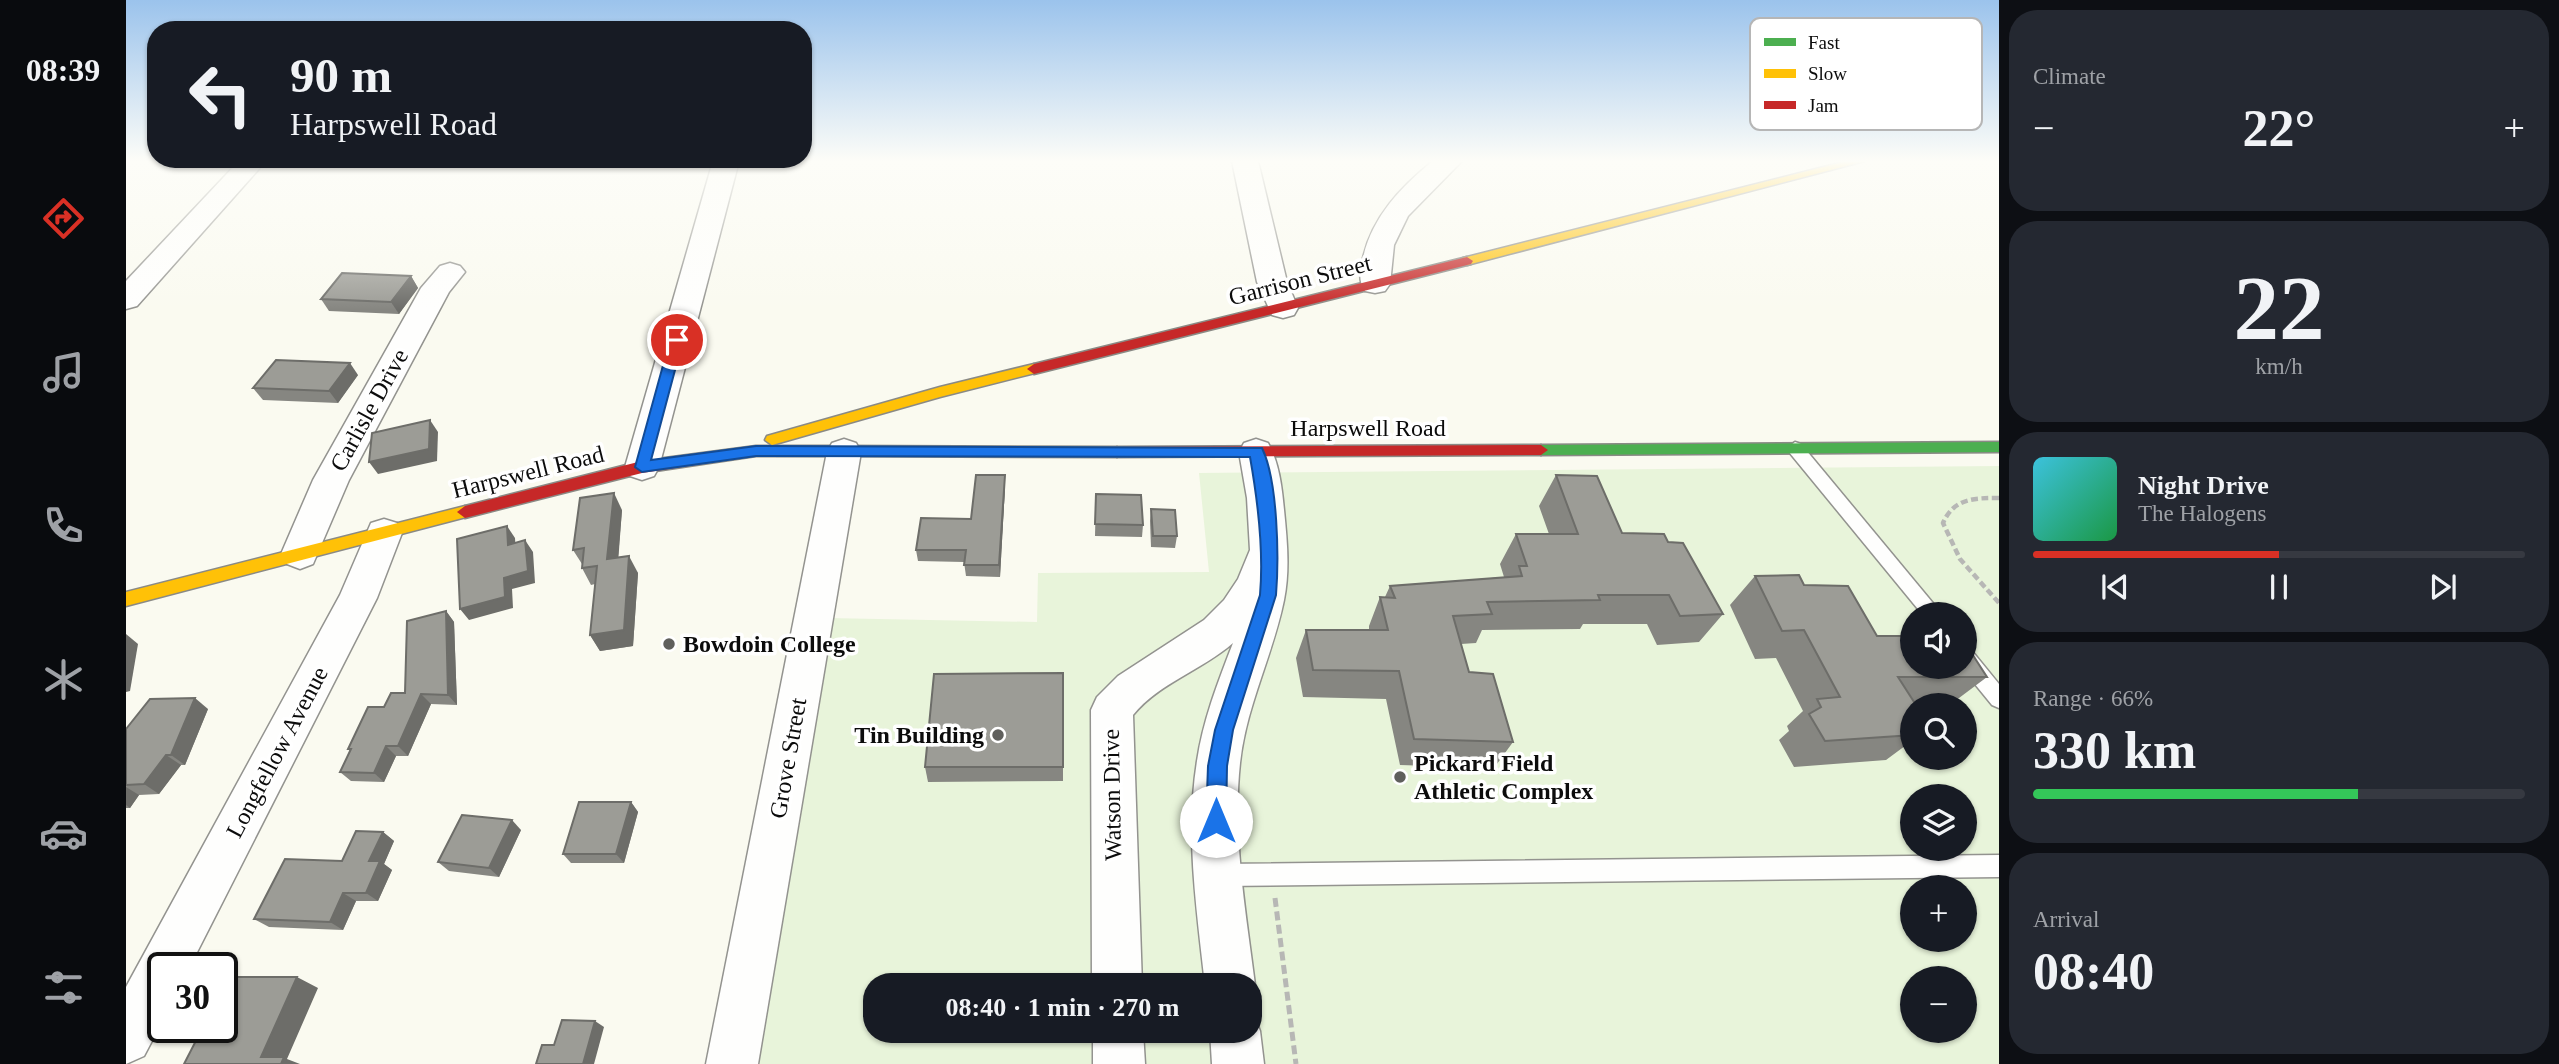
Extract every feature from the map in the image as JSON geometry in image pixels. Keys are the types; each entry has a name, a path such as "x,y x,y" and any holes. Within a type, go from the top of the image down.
{"main road":[{"name":"Garrison Street","path":"756,451 776,437 909,400 1664,211"},
{"name":"Harpswell Road","path":"126,599 642,467 756,451 1256,452 1999,447"}],"street":[{"path":"126,299 207,211"},
{"path":"642,467 712,211"},
{"path":"1256,211 1272,282 1283,308"},
{"path":"1375,284 1374,260 1397,211"},
{"name":"Carlisle Drive","path":"300,554 331,480 436,288 450,272"},
{"name":"Grove Street","path":"732,1064 844,452"},
{"name":"Watson Drive","path":"1229,973 1215,802 1217,766 1224,730 1268,595 1269,550 1265,498 1256,452"},
{"name":"Longfellow Avenue","path":"171,952 358,597 384,533"},
{"name":"Watson Drive","path":"1117,973 1112,710 1124,693 1138,682 1205,642 1226,624 1254,589 1269,550"},
{"name":"Longfellow Avenue","path":"126,1038 147,998"},
{"path":"1118,1043 1119,1064"},
{"path":"1236,1043 1238,1064"}],"lane":[{"path":"1795,448 1923,602"},
{"path":"1977,672 1999,699"},
{"path":"1220,875 1999,866"}],"path":[{"path":"1999,498 1961,501 1947,510 1943,523 1960,559 1999,603"},
{"path":"1272,874 1296,1064"}],"green space":[{"name":"Pickard Field Athletic Complex","path":"1999,466 1999,1064 752,1064 828,618 1037,622 1038,573 1209,572 1199,473"}],"building":[{"path":"342,273 411,276 391,302 321,299"},
{"path":"276,360 350,363 329,391 253,388"},
{"path":"430,420 429,449 369,462 372,433"},
{"path":"976,475 1005,475 999,565 964,565 966,550 916,550 921,518 971,519"},
{"path":"1556,475 1597,476 1622,533 1664,534 1668,542 1683,543 1723,614 1680,616 1669,595 1598,595 1600,600 1487,602 1492,614 1453,616 1469,672 1493,674 1513,742 1414,739 1399,671 1313,670 1306,630 1388,630 1380,597 1395,598 1390,586 1522,576 1519,566 1527,566 1516,534 1578,534"},
{"path":"614,493 607,559 629,556 624,630 590,635 597,566 582,568 584,548 573,550 580,498"},
{"path":"1096,494 1141,495 1143,525 1095,524"},
{"path":"1151,509 1175,510 1177,536 1153,536"},
{"path":"507,526 508,545 525,540 528,571 504,578 505,597 460,609 457,539"},
{"path":"1799,575 1804,585 1848,586 1877,636 1900,636 1898,677 1908,693 1900,693 1900,736 1825,741 1809,714 1821,707 1817,699 1840,697 1804,630 1782,631 1755,576"},
{"path":"446,611 448,695 421,694 398,746 386,746 374,773 340,772 368,707 384,707 391,693 405,693 407,621"},
{"path":"1977,662 1987,677 1977,677"},
{"name":"Tin Building","path":"1063,673 1063,767 925,767 934,674"},
{"path":"195,698 171,755 166,755 144,784 126,785 126,729 150,699"},
{"path":"579,802 631,802 616,854 563,854"},
{"path":"462,815 512,820 489,868 438,862"},
{"path":"356,831 383,832 369,861 380,861 366,893 343,893 330,922 254,919 285,859 342,861"},
{"path":"238,977 297,977 261,1057 284,1057 281,1064 184,1064 195,1043 238,1043"},
{"path":"562,1020 595,1021 583,1064 536,1064 542,1045 554,1045"}],"traffic: fast":[{"path":"1541,450 1999,447"},
{"path":"837,451 1117,452"}],"traffic: slow":[{"path":"1467,261 1664,211"},
{"path":"772,440 940,392 1034,369"},
{"path":"126,599 465,512"}],"traffic: jam":[{"path":"1034,369 1467,261"},
{"path":"1117,452 1541,450"},
{"path":"465,512 642,467 756,451 837,451"}],"place":[{"name":"Bowdoin College","path":"669,644"},
{"name":"Tin Building","path":"998,735"},
{"name":"Pickard Field Athletic Complex","path":"1400,777"}],"route":[{"path":"677,340 642,467 756,451 1256,452 1265,498 1270,573 1268,595 1224,730 1217,766 1216,821"}]}
